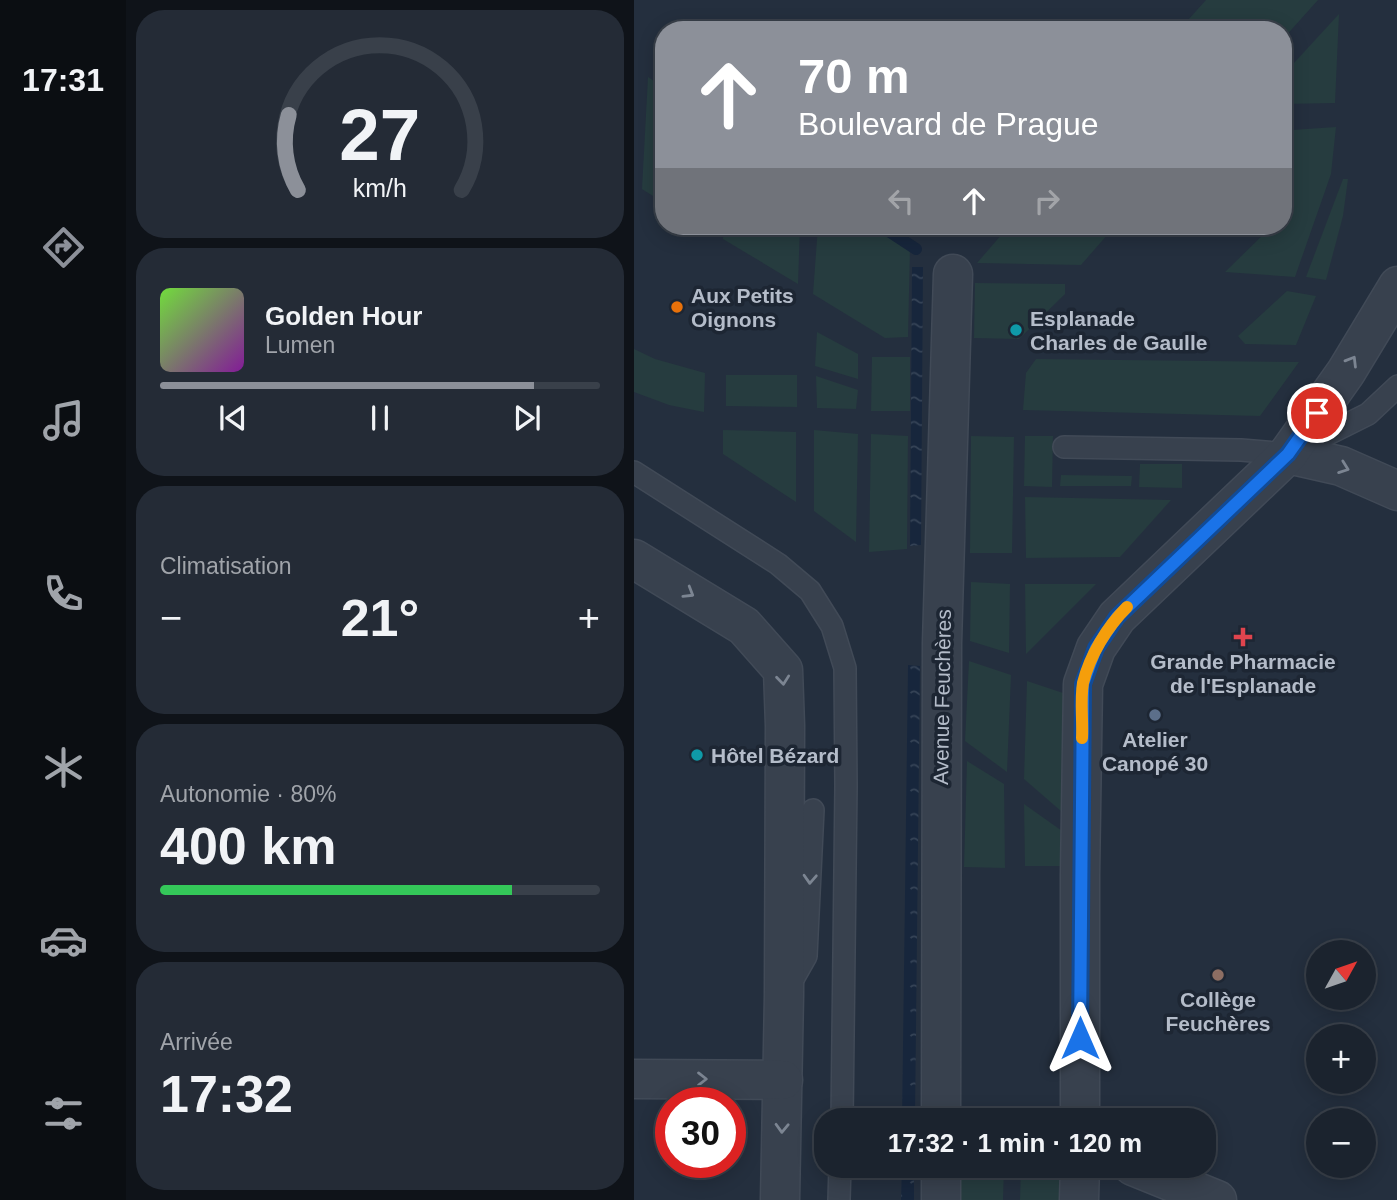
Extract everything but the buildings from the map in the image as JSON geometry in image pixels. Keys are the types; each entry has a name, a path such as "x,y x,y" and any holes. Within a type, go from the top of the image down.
{"street":[{"name":"Avenue Feuchères","path":"941,1108 942,643 953,274"},
{"path":"1080,1108 1083,684 1096,648 1117,617 1288,454 1346,372 1398,286"},
{"path":"1288,454 1341,466 1398,491"},
{"path":"634,559 744,626 783,670 784,995 780,1200"},
{"path":"634,1079 783,1080"},
{"path":"941,1178 941,1200"},
{"path":"1079,1200 1080,1178"},
{"path":"1163,1178 1217,1200"}],"lane":[{"path":"1064,447 1241,450 1288,454 1368,414 1398,386"},
{"path":"634,472 778,564 810,591 832,626 845,668 842,1108"},
{"path":"784,995 806,956 813,810"},
{"path":"839,1200 840,1178"}],"green space":[{"path":"1206,0 1318,0 1292,29 1292,21 1187,21"},
{"path":"1339,14 1335,103 1292,104 1292,65"},
{"path":"648,77 655,82 655,197 642,189"},
{"path":"1336,127 1331,174 1295,277 1225,272 1263,235 1292,235 1292,130"},
{"path":"1343,179 1348,179 1343,216 1326,280 1306,277"},
{"path":"723,235 800,235 798,284 723,239"},
{"path":"817,235 890,235 910,248 908,337 885,338 813,294"},
{"path":"1001,235 1107,235 1081,265 977,263"},
{"path":"975,283 1065,284 1065,294 1019,339 974,338"},
{"path":"1287,291 1316,296 1296,345 1245,344 1238,336"},
{"path":"817,332 858,354 858,379 815,366"},
{"path":"634,349 655,359 705,373 704,412 669,405 634,392"},
{"path":"872,357 910,357 910,411 871,411"},
{"path":"1036,359 1299,362 1260,416 1023,410 1026,373"},
{"path":"726,375 797,375 797,407 726,406"},
{"path":"816,376 858,390 856,409 817,408"},
{"path":"723,430 796,432 796,502 723,454"},
{"path":"814,430 858,434 856,542 814,511"},
{"path":"871,434 908,436 907,549 869,552"},
{"path":"971,436 1014,437 1012,553 970,553"},
{"path":"1025,436 1053,436 1052,487 1024,486"},
{"path":"1140,464 1182,464 1182,488 1139,487"},
{"path":"1061,475 1132,476 1131,486 1060,486"},
{"path":"1025,497 1171,500 1120,557 1026,558"},
{"path":"971,582 1010,584 1009,653 970,641"},
{"path":"1025,584 1096,584 1026,654"},
{"path":"969,661 1011,675 1007,772 965,741"},
{"path":"1027,681 1069,695 1069,818 1024,779"},
{"path":"967,761 1004,784 1005,868 964,867"},
{"path":"1024,804 1072,838 1072,866 1025,866"},
{"path":"961,1178 1004,1178 1003,1200 961,1200"},
{"path":"1021,1178 1066,1178 1065,1200 1020,1200"}],"water":[{"path":"912,267 923,267 921,545 910,546"},
{"path":"908,665 920,666 915,1108 902,1108"},
{"path":"902,1178 914,1178 914,1200 901,1200"}],"waterway":[{"path":"895,235 916,249"}],"slow traffic":[{"path":"1082,738 1083,684 1096,648 1127,607"}],"place":[{"name":"Aux Petits Oignons","path":"677,307"},
{"name":"Esplanade Charles de Gaulle","path":"1016,330"},
{"name":"Grande Pharmacie de l'Esplanade","path":"1243,637"},
{"name":"Atelier Canopé 30","path":"1155,715"},
{"name":"Hôtel Bézard","path":"697,755"},
{"name":"Collège Feuchères","path":"1218,975"}],"route":[{"path":"1080,1038 1083,684 1096,648 1117,617 1288,454 1317,413"}]}
